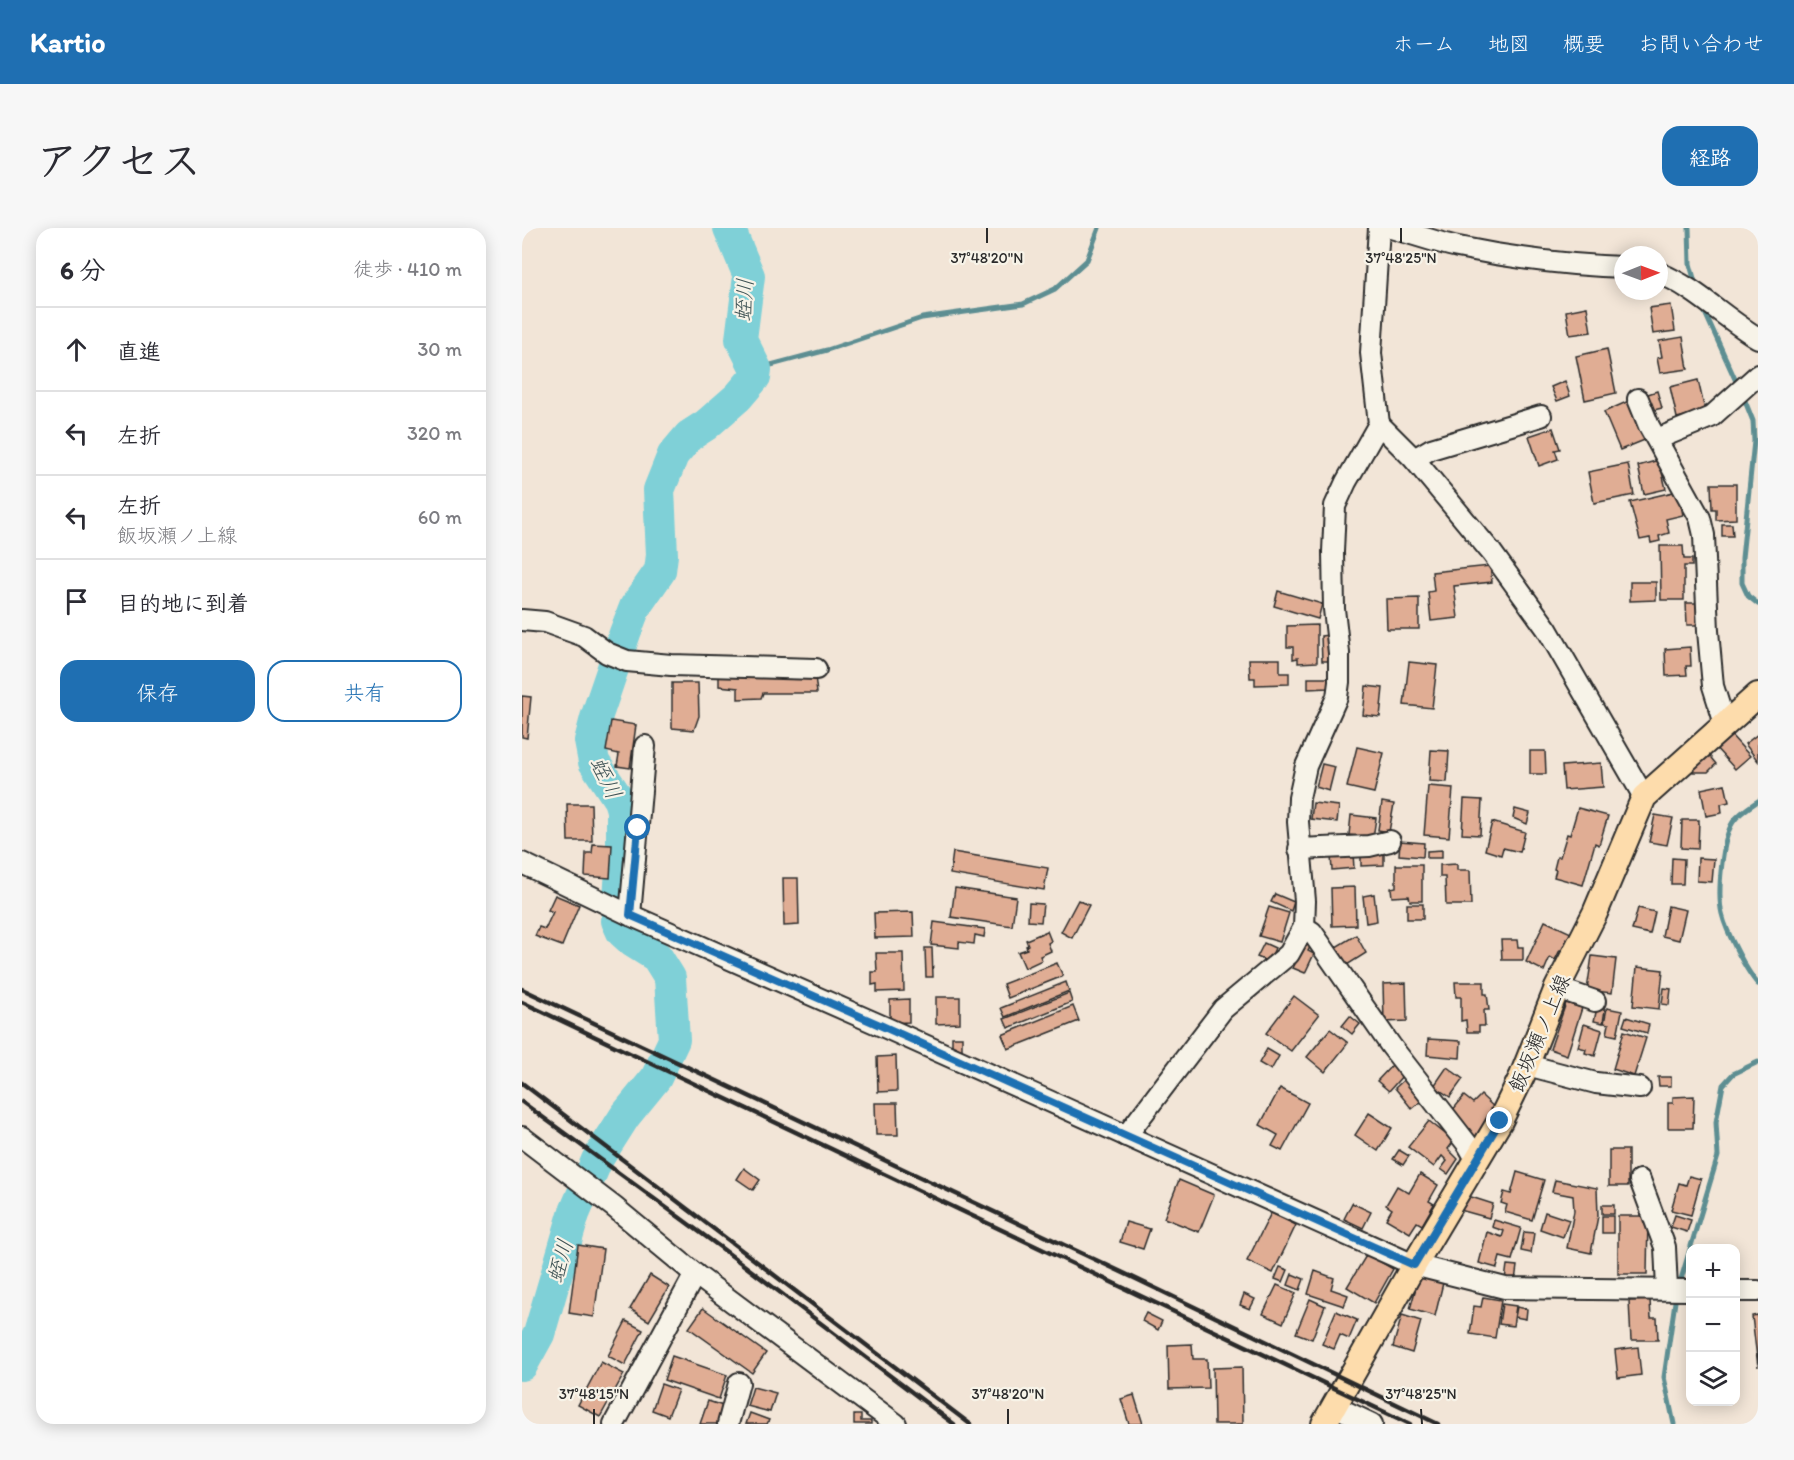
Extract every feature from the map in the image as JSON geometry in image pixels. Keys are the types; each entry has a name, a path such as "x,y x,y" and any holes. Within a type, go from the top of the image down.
{"main road":[{"name":"飯坂瀬ノ上線","path":"1329,1415 1414,1265 1500,1121 1527,1065 1557,988 1595,913 1644,797 1758,695"}],"street":[{"path":"1126,1136 1222,1009 1289,954 1304,927 1304,876 1299,849 1299,798 1306,766 1336,697 1339,682 1333,552 1335,506 1378,424 1371,354 1379,228"},
{"path":"1391,228 1457,247 1614,267"},
{"path":"1668,277 1687,286 1758,338"},
{"path":"1657,439 1711,417 1758,375"},
{"path":"1638,399 1700,518 1704,535 1713,686 1725,724"},
{"path":"1414,459 1431,449 1541,416"},
{"path":"1378,424 1414,459 1492,553 1547,629 1644,797"},
{"path":"522,620 545,622 584,636 607,653 627,661 671,665 816,669"},
{"path":"627,914 645,746"},
{"path":"1299,849 1369,846 1390,841"},
{"path":"522,863 627,914 1414,1265 1505,1288 1686,1290"},
{"path":"1304,927 1312,932 1391,1046 1468,1145 1476,1159"},
{"path":"1557,988 1595,1001"},
{"path":"1527,1065 1596,1083 1640,1088"},
{"path":"522,1137 695,1274 897,1424"},
{"path":"1640,1180 1665,1248 1667,1289"},
{"path":"614,1424 695,1274"},
{"path":"1740,1291 1758,1291"},
{"path":"728,1424 739,1383"},
{"path":"1329,1415 1372,1424"}],"building":[{"path":"1671,305 1675,331 1653,334 1649,308"},
{"path":"1587,307 1591,332 1570,335 1566,311"},
{"path":"1683,337 1688,369 1660,373 1657,358 1662,357 1659,341"},
{"path":"1607,349 1616,393 1585,400 1576,356"},
{"path":"1698,380 1705,411 1677,418 1670,387"},
{"path":"1565,381 1570,396 1557,401 1551,387"},
{"path":"1657,391 1662,408 1650,411 1645,395"},
{"path":"1631,400 1647,439 1620,450 1604,412"},
{"path":"1553,428 1560,449 1555,450 1558,459 1539,466 1529,436"},
{"path":"1659,460 1666,489 1644,494 1638,466"},
{"path":"1628,464 1634,495 1594,503 1588,472"},
{"path":"1711,484 1736,484 1736,519 1716,520 1716,509 1712,509"},
{"path":"1678,491 1683,515 1666,519 1669,533 1659,536 1660,541 1651,543 1650,538 1640,540 1630,502"},
{"path":"1722,524 1732,524 1733,536 1722,536"},
{"path":"1660,546 1683,546 1684,559 1692,559 1692,566 1684,566 1684,600 1661,600"},
{"path":"1490,566 1492,582 1454,586 1458,618 1431,621 1428,592 1434,591 1432,572"},
{"path":"1630,582 1656,582 1656,600 1630,601"},
{"path":"1278,591 1322,604 1318,619 1274,606"},
{"path":"1419,598 1419,629 1387,629 1386,599"},
{"path":"1686,603 1699,603 1699,625 1687,625"},
{"path":"1317,625 1317,662 1298,663 1298,658 1293,659 1293,647 1287,647 1287,626"},
{"path":"1328,635 1329,661 1322,661 1321,636"},
{"path":"1690,647 1691,666 1686,666 1687,675 1666,676 1665,649"},
{"path":"1249,659 1280,659 1280,673 1289,673 1289,684 1255,685 1255,678 1250,678"},
{"path":"1409,662 1437,665 1432,708 1404,705"},
{"path":"719,672 815,676 817,693 763,693 761,698 738,699 738,688 719,686"},
{"path":"1308,678 1328,678 1328,688 1308,689"},
{"path":"672,683 698,683 699,716 694,730 672,728"},
{"path":"1366,686 1383,688 1380,717 1363,715"},
{"path":"522,696 531,697 527,738 522,737"},
{"path":"611,721 636,725 630,768 617,766 619,754 606,751"},
{"path":"1730,734 1750,756 1735,769 1715,747"},
{"path":"1758,734 1758,761 1745,744"},
{"path":"1357,747 1384,753 1374,793 1347,787"},
{"path":"1431,750 1449,751 1447,782 1429,781"},
{"path":"1530,751 1545,751 1546,774 1530,774"},
{"path":"1707,753 1716,764 1708,772 1693,772 1690,768"},
{"path":"1601,763 1603,787 1564,790 1562,766"},
{"path":"1322,764 1335,767 1329,791 1316,787"},
{"path":"1725,784 1729,802 1721,804 1722,813 1706,816 1701,789"},
{"path":"1428,786 1453,788 1449,837 1424,835"},
{"path":"1464,799 1482,800 1480,835 1462,834"},
{"path":"1382,802 1394,804 1389,832 1378,830"},
{"path":"1313,803 1339,806 1337,822 1311,819"},
{"path":"567,804 591,804 592,841 568,841"},
{"path":"1578,808 1608,816 1599,845 1595,843 1583,885 1554,877 1557,857 1560,857 1567,834 1570,835"},
{"path":"1515,809 1530,813 1527,824 1513,818"},
{"path":"1351,815 1376,818 1373,838 1349,835"},
{"path":"1655,815 1673,818 1667,845 1649,842"},
{"path":"1682,820 1699,820 1698,849 1681,848"},
{"path":"1492,822 1525,832 1520,852 1503,848 1501,855 1485,850"},
{"path":"1400,841 1424,843 1423,857 1399,855"},
{"path":"593,844 612,845 610,878 585,876 586,853 592,853"},
{"path":"1442,850 1442,858 1427,858 1427,851"},
{"path":"953,852 1048,868 1044,890 950,874"},
{"path":"1361,853 1384,853 1384,865 1361,866"},
{"path":"1353,854 1354,868 1332,870 1331,856"},
{"path":"1672,858 1684,859 1683,884 1671,884"},
{"path":"1698,858 1714,859 1712,882 1697,881"},
{"path":"1457,864 1457,870 1470,870 1471,905 1446,905 1445,877 1440,877 1440,865"},
{"path":"1396,865 1422,865 1422,901 1410,901 1409,896 1392,897 1391,888 1396,887"},
{"path":"783,878 798,878 799,925 784,926"},
{"path":"1355,887 1356,925 1332,926 1331,888"},
{"path":"955,888 1016,897 1012,926 951,917"},
{"path":"1275,894 1294,902 1291,911 1271,902"},
{"path":"1374,894 1377,921 1366,923 1363,896"},
{"path":"555,895 579,905 562,946 535,936 539,927 545,929 553,912 548,910"},
{"path":"1078,900 1089,905 1072,938 1061,932"},
{"path":"1029,903 1043,904 1041,922 1028,921"},
{"path":"1407,904 1423,904 1423,919 1407,919"},
{"path":"1668,906 1686,910 1679,940 1662,936"},
{"path":"1269,907 1289,913 1280,942 1259,936"},
{"path":"1638,908 1655,912 1650,934 1632,930"},
{"path":"913,912 914,937 875,938 874,913"},
{"path":"1545,921 1571,933 1563,951 1560,950 1555,960 1550,957 1544,971 1526,962"},
{"path":"934,922 985,929 984,937 975,935 974,944 959,942 959,948 931,945"},
{"path":"1047,931 1051,941 1048,943 1051,951 1040,956 1042,960 1025,968 1018,952 1027,949 1026,940"},
{"path":"1356,935 1366,953 1347,965 1336,947"},
{"path":"1501,940 1517,940 1518,947 1523,947 1523,960 1502,960"},
{"path":"1306,942 1311,945 1308,951 1314,954 1305,973 1293,968"},
{"path":"1264,943 1275,948 1269,962 1257,957"},
{"path":"925,948 932,948 933,977 926,977"},
{"path":"876,953 903,953 904,991 877,992 877,984 872,985 872,972 877,972"},
{"path":"1592,956 1616,959 1612,993 1587,990"},
{"path":"1057,963 1063,976 1008,998 1003,984"},
{"path":"1637,967 1663,970 1659,1009 1633,1006"},
{"path":"1066,982 1069,991 1005,1017 1001,1008"},
{"path":"1455,982 1484,982 1484,994 1487,994 1489,1010 1484,1010 1485,1026 1479,1026 1479,1032 1467,1032 1466,1020 1461,1021 1461,997 1456,997"},
{"path":"1406,983 1407,1021 1384,1022 1383,984"},
{"path":"1664,988 1671,989 1669,1005 1662,1004"},
{"path":"1069,993 1072,1002 1008,1028 1004,1019"},
{"path":"1294,996 1319,1015 1291,1051 1266,1033"},
{"path":"936,997 960,997 960,1023 936,1024"},
{"path":"909,999 909,1022 890,1023 890,1000"},
{"path":"1566,1003 1582,1008 1567,1055 1550,1049"},
{"path":"1073,1006 1079,1021 1008,1049 1002,1035"},
{"path":"1597,1008 1605,1009 1603,1023 1594,1021"},
{"path":"1607,1008 1622,1011 1617,1036 1607,1034 1609,1024 1604,1023"},
{"path":"1350,1016 1360,1024 1352,1034 1342,1026"},
{"path":"1626,1017 1649,1024 1647,1033 1623,1026"},
{"path":"1584,1024 1602,1030 1595,1056 1585,1053 1586,1049 1578,1047"},
{"path":"1330,1029 1348,1043 1325,1072 1307,1057"},
{"path":"1624,1031 1646,1038 1634,1076 1613,1069"},
{"path":"952,1037 962,1037 962,1050 952,1050"},
{"path":"1428,1039 1461,1041 1460,1058 1427,1055"},
{"path":"1267,1049 1279,1056 1271,1070 1259,1063"},
{"path":"896,1056 897,1091 878,1092 877,1057"},
{"path":"1392,1065 1403,1075 1389,1091 1377,1081"},
{"path":"1447,1067 1463,1079 1450,1097 1434,1086"},
{"path":"1658,1077 1671,1077 1671,1086 1659,1086"},
{"path":"1406,1078 1423,1100 1412,1109 1395,1088"},
{"path":"1280,1088 1308,1103 1282,1151 1272,1146 1278,1135 1260,1125"},
{"path":"1481,1095 1496,1109 1474,1141 1452,1111 1464,1096 1473,1103"},
{"path":"1694,1096 1693,1128 1668,1128 1668,1103 1673,1103 1673,1097"},
{"path":"875,1103 897,1103 898,1135 876,1135"},
{"path":"1369,1113 1392,1128 1378,1151 1355,1135"},
{"path":"1429,1121 1454,1141 1448,1149 1458,1159 1448,1174 1441,1169 1447,1161 1442,1156 1434,1167 1408,1147"},
{"path":"1399,1150 1409,1156 1403,1165 1393,1159"},
{"path":"1609,1150 1628,1150 1628,1186 1609,1186"},
{"path":"744,1168 760,1180 753,1190 737,1179"},
{"path":"1517,1172 1544,1180 1532,1220 1505,1212 1507,1205 1501,1203 1504,1192 1511,1194"},
{"path":"1420,1174 1438,1185 1429,1201 1434,1204 1422,1225 1417,1222 1410,1233 1386,1219 1392,1209 1386,1205 1397,1186 1409,1193"},
{"path":"1689,1176 1701,1179 1691,1215 1671,1210 1679,1183 1686,1185"},
{"path":"1179,1180 1214,1195 1199,1232 1164,1218"},
{"path":"1555,1180 1597,1188 1598,1216 1591,1253 1567,1248 1574,1211 1573,1196 1552,1192"},
{"path":"1465,1195 1493,1204 1489,1218 1460,1210"},
{"path":"1352,1203 1371,1212 1363,1228 1344,1219"},
{"path":"1602,1205 1614,1205 1614,1214 1602,1214"},
{"path":"1545,1212 1569,1220 1563,1237 1540,1229"},
{"path":"1271,1213 1296,1225 1273,1273 1247,1261"},
{"path":"1675,1215 1691,1220 1687,1232 1671,1227"},
{"path":"1602,1216 1613,1216 1613,1233 1602,1233"},
{"path":"1618,1216 1648,1216 1647,1274 1618,1274"},
{"path":"1494,1220 1521,1228 1512,1260 1500,1257 1497,1268 1479,1263 1487,1232 1502,1237 1504,1231 1492,1227"},
{"path":"1126,1222 1150,1229 1143,1249 1120,1242"},
{"path":"1524,1232 1534,1233 1531,1253 1521,1251"},
{"path":"578,1245 603,1249 594,1317 569,1313"},
{"path":"1367,1254 1393,1269 1374,1303 1347,1287"},
{"path":"1507,1265 1517,1266 1515,1281 1505,1280"},
{"path":"1280,1267 1288,1270 1283,1282 1275,1279"},
{"path":"1315,1271 1334,1278 1331,1289 1348,1295 1344,1306 1308,1294"},
{"path":"1292,1274 1304,1279 1300,1290 1288,1285"},
{"path":"650,1275 669,1287 649,1321 630,1309"},
{"path":"1419,1277 1443,1283 1435,1316 1410,1309"},
{"path":"1277,1285 1296,1293 1283,1323 1263,1314"},
{"path":"1244,1294 1255,1299 1250,1309 1240,1305"},
{"path":"1483,1297 1501,1300 1495,1338 1470,1334 1474,1306 1481,1307"},
{"path":"1310,1299 1325,1306 1312,1339 1296,1333"},
{"path":"1650,1300 1651,1318 1657,1318 1658,1340 1631,1340 1629,1301"},
{"path":"1502,1304 1516,1306 1513,1326 1499,1324"},
{"path":"1517,1307 1527,1309 1526,1319 1515,1317"},
{"path":"703,1308 766,1353 752,1373 689,1328"},
{"path":"1336,1311 1357,1320 1349,1339 1340,1335 1334,1349 1322,1344"},
{"path":"1146,1313 1162,1321 1158,1330 1142,1321"},
{"path":"1402,1315 1421,1321 1412,1353 1393,1347"},
{"path":"1758,1315 1758,1367 1752,1316"},
{"path":"626,1321 643,1330 625,1365 608,1356"},
{"path":"1192,1344 1193,1359 1207,1359 1208,1388 1169,1389 1168,1345"},
{"path":"1638,1347 1641,1375 1618,1378 1615,1350"},
{"path":"672,1356 727,1375 719,1399 664,1380"},
{"path":"601,1362 624,1374 600,1417 578,1405"},
{"path":"1242,1367 1243,1424 1214,1424 1213,1368"},
{"path":"661,1384 678,1390 668,1416 652,1410"},
{"path":"753,1387 776,1393 770,1412 747,1406"},
{"path":"1134,1395 1143,1424 1129,1424 1121,1399"},
{"path":"708,1401 726,1407 720,1424 700,1424"},
{"path":"750,1413 769,1420 767,1424 746,1424"},
{"path":"854,1415 861,1415 861,1421 871,1421 871,1424 854,1424"}],"waterway":[{"name":"蛭川","path":"522,1365 539,1334 574,1214 597,1160 625,1116 656,1078 674,1040 670,978 657,957 633,942 622,932 617,921 622,860 622,810 619,800 594,762 590,741 635,607 660,571 662,555 659,490 673,455 689,436 706,425 738,397 755,377 756,369 741,339 749,276 729,228"},
{"path":"756,369 827,350 922,318 1023,304 1055,289 1087,260 1099,228"},
{"path":"1689,228 1690,264 1696,286"},
{"path":"1702,306 1739,388"},
{"path":"1743,396 1753,421 1754,441 1742,558 1742,583 1748,596 1758,604"},
{"path":"1758,801 1744,810 1729,830 1723,853 1720,894 1722,914 1728,930 1742,961 1758,984"},
{"path":"1679,1286 1718,1156 1716,1122 1723,1085 1733,1074 1758,1062"},
{"path":"1674,1424 1664,1377 1676,1295"}],"railway":[{"path":"522,989 1438,1424"},
{"path":"522,1002 1410,1424"},
{"path":"522,1083 970,1424"},
{"path":"522,1102 720,1247 954,1424"}],"route":[{"path":"638,828 630,915 1414,1265 1500,1121"}]}
